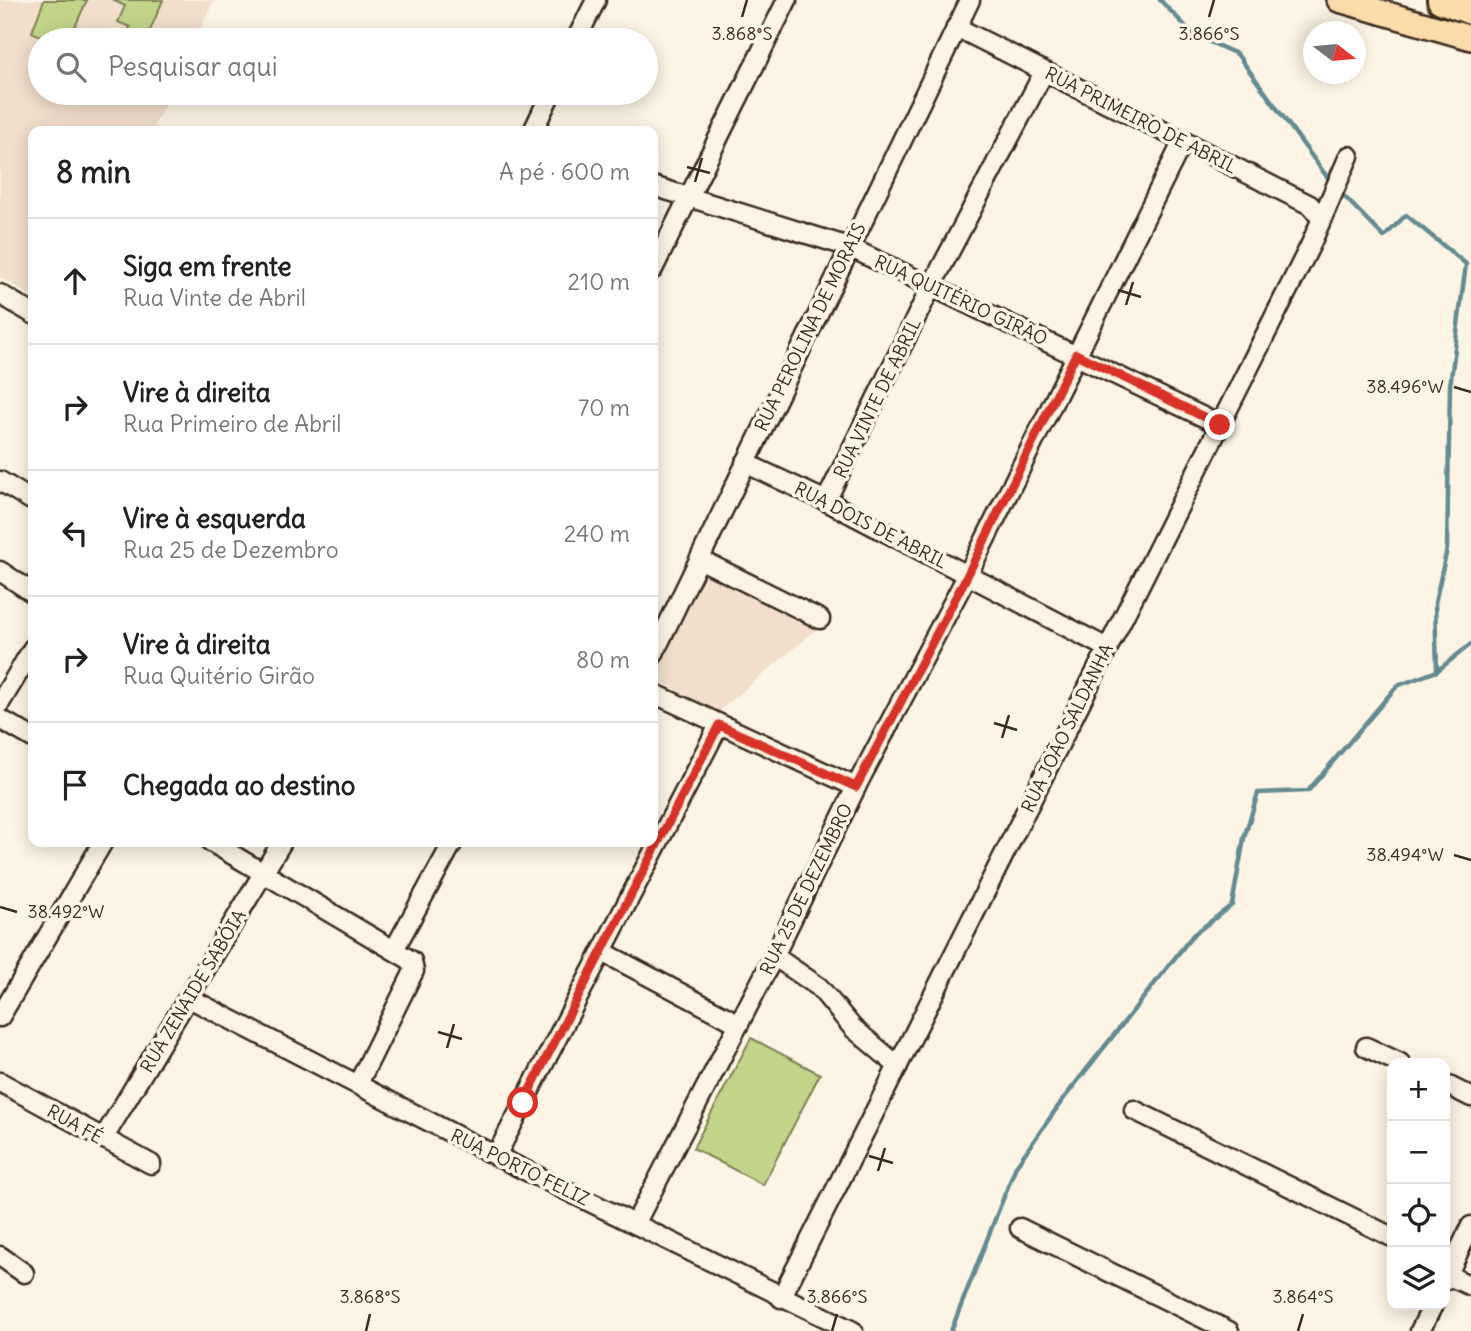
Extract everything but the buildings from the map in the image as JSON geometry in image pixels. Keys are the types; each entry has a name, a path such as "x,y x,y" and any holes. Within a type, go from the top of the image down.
{"highway":[{"path":"1441,0 1471,11"}],"main road":[{"path":"1339,0 1471,38"}],"street":[{"path":"582,28 596,0"},
{"path":"658,259 787,0"},
{"name":"RUA PEROLINA DE MORAIS","path":"658,645 970,0"},
{"name":"RUA PRIMEIRO DE ABRIL","path":"956,27 1310,205 1321,218"},
{"name":"RUA VINTE DE ABRIL","path":"826,501 932,285 1044,72"},
{"path":"535,126 545,105"},
{"name":"RUA 25 DE DEZEMBRO","path":"635,1224 774,956 856,787 968,574 1183,141"},
{"name":"RUA JOÃO SALDANHA","path":"781,1298 1220,425 1349,156"},
{"name":"RUA QUITÉRIO GIRÃO","path":"658,188 849,247 1220,425"},
{"path":"0,294 28,311"},
{"name":"RUA DOIS DE ABRIL","path":"745,463 826,501 1107,648"},
{"path":"0,481 28,498"},
{"path":"701,560 820,619"},
{"path":"0,571 28,590"},
{"path":"0,703 28,656"},
{"path":"658,695 856,787"},
{"path":"0,719 28,735"},
{"path":"658,844 719,725"},
{"path":"0,1017 100,847"},
{"path":"220,847 395,948 412,961 414,971 358,1084"},
{"name":"RUA ZENAIDE SABÓIA","path":"103,1139 279,847"},
{"path":"395,948 450,847"},
{"path":"496,1156 656,847"},
{"path":"603,951 739,1024"},
{"path":"774,956 819,987 853,1028 898,1066"},
{"name":"RUA PORTO FELIZ","path":"189,998 496,1156 853,1331"},
{"path":"1366,1047 1389,1058"},
{"name":"RUA FÉ","path":"0,1082 151,1164"},
{"path":"1450,1086 1471,1097"},
{"path":"1133,1110 1387,1235"},
{"path":"1450,1265 1471,1226"},
{"path":"1020,1228 1229,1331"},
{"path":"0,1256 24,1273"},
{"path":"1450,1273 1471,1286"},
{"path":"1420,1331 1430,1310"}],"shaded area":[{"path":"0,0 214,0 201,28 28,28 28,105 164,105 154,126 28,126 28,294 0,277"},
{"path":"708,571 823,624 718,712 658,680 658,668"}],"green space":[{"path":"44,0 87,0 74,28 34,28"},
{"path":"113,0 163,0 151,28 130,28 118,22 125,6"},
{"path":"751,1038 820,1074 763,1185 693,1148"}],"waterway":[{"path":"1160,0 1194,35 1237,54 1333,185"},
{"path":"1339,191 1384,237 1406,215 1466,264 1450,386 1447,549 1435,603 1437,671"},
{"path":"951,1331 1016,1166 1064,1098 1193,935 1232,905 1244,838 1258,793 1308,791 1397,686 1437,671 1471,644"}],"route":[{"path":"523,1103 719,725 856,787 968,574 1076,354 1220,425"}]}
